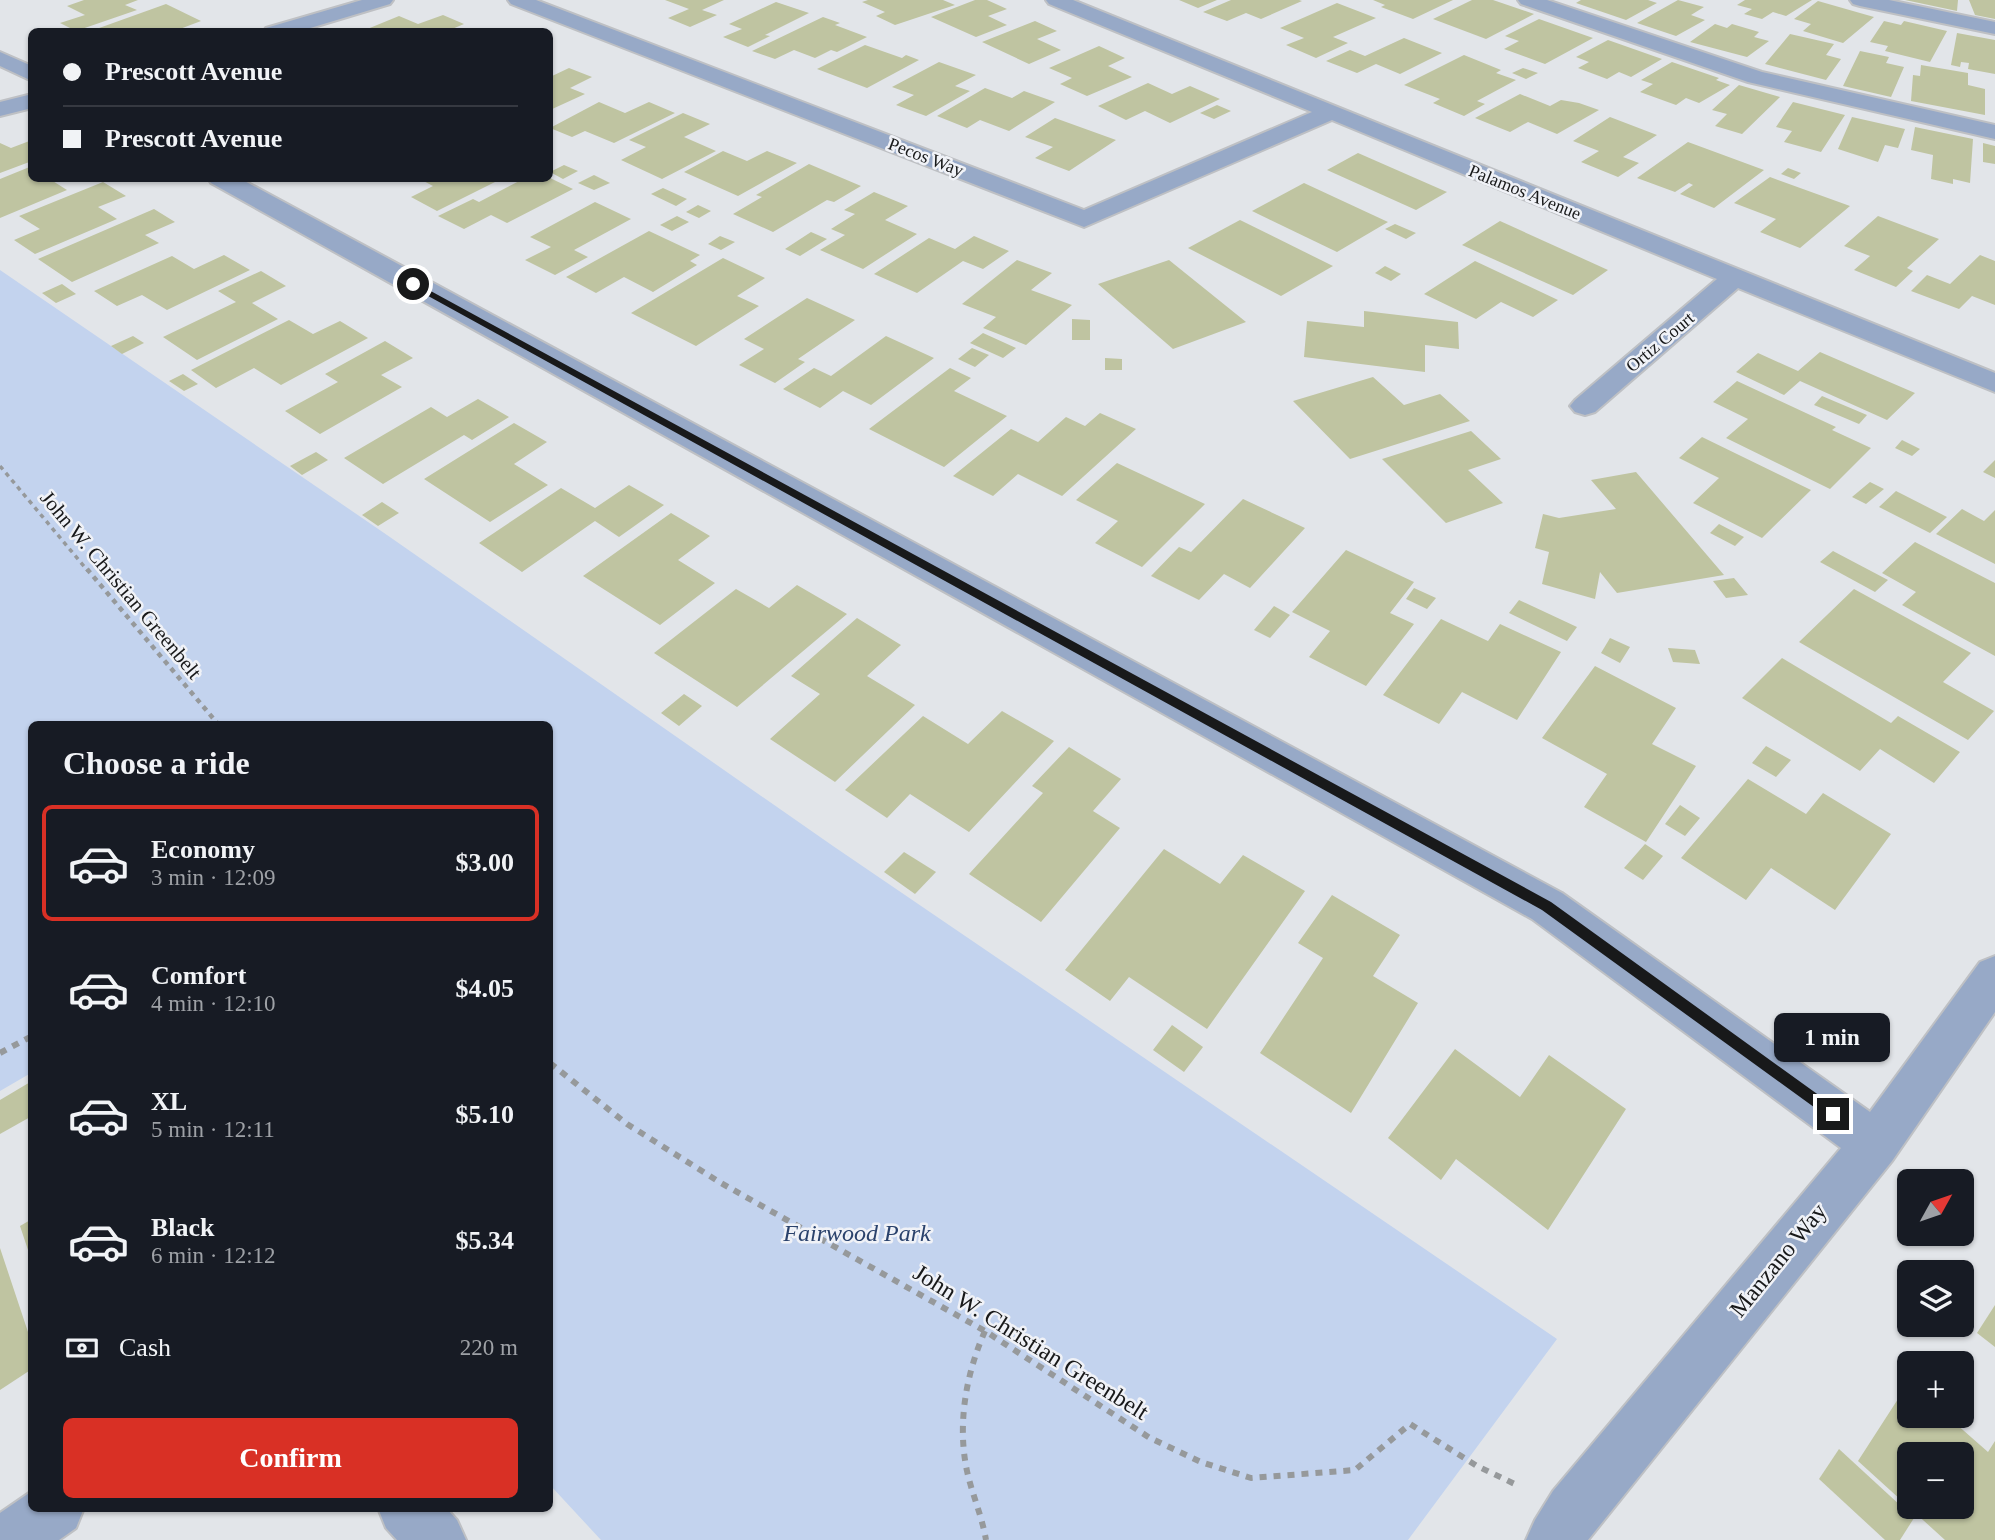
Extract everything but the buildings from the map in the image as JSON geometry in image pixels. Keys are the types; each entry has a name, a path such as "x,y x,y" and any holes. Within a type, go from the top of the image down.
{"street":[{"path":"288,28 383,0"},
{"name":"Pecos Way","path":"518,0 1084,219 1330,113"},
{"name":"Palamos Avenue","path":"1056,0 1995,383"},
{"path":"1528,0 1756,77 1995,132"},
{"path":"1860,0 1995,28"},
{"path":"0,58 28,73"},
{"path":"0,109 28,102"},
{"path":"227,182 1547,906 1875,1144"},
{"name":"Ortiz Court","path":"1585,406 1734,278"},
{"name":"Manzano Way","path":"1555,1540 1573,1511 1875,1144 1995,976"},
{"path":"9,1540 49,1512"},
{"path":"410,1512 437,1540"}],"path":[{"name":"John W. Christian Greenbelt","path":"0,466 215,721"},
{"path":"0,1053 28,1038"},
{"name":"John W. Christian Greenbelt","path":"553,1065 627,1124 721,1183 985,1331 1150,1438 1201,1462 1251,1478 1355,1470 1410,1424 1476,1466"},
{"path":"985,1331 979,1342 962,1412 965,1461 986,1540"}],"green space":[{"name":"Fairwood Park","path":"0,270 387,535 833,846 1557,1339 1408,1540 601,1540 553,1488 553,721 28,721 28,1075 0,1091"}],"route":[{"path":"413,284 1547,906 1833,1114"}]}
